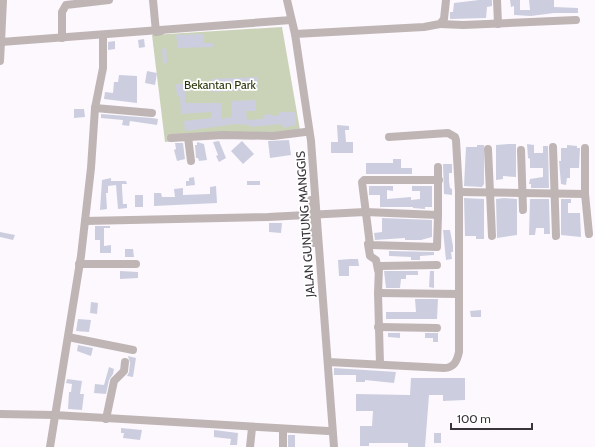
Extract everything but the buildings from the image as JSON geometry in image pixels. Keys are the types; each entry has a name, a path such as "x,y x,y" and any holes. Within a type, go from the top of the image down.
{"street":[{"path":"0,61 3,0"},
{"path":"62,38 62,12 66,5 109,0"},
{"path":"153,0 156,32"},
{"name":"JALAN GUNTUNG MANGGIS","path":"282,0 288,21 304,108 334,447"},
{"name":"JALAN GUNTUNG MANGGIS","path":"287,0 288,21 295,34 304,108 328,362 328,447"},
{"path":"440,24 444,19 446,0"},
{"path":"497,0 498,24"},
{"path":"295,34 424,27 440,24 498,24 576,20"},
{"path":"1,42 156,32 288,21"},
{"path":"50,447 54,415 80,264 91,168 95,108 103,68 103,35"},
{"path":"95,108 152,112"},
{"path":"171,138 235,134 272,136 305,132"},
{"path":"328,362 449,368 454,365 459,352 459,192 456,140 452,134 448,133 389,137"},
{"path":"188,136 191,161"},
{"path":"553,147 556,236"},
{"path":"585,148 585,194 589,234"},
{"path":"488,149 492,236"},
{"path":"521,150 523,210"},
{"path":"368,244 437,247 438,167"},
{"path":"380,364 378,327 378,270 376,260 370,256 368,244 363,180 439,180"},
{"path":"459,192 585,194"},
{"path":"85,220 314,215 365,212 438,215"},
{"path":"80,264 136,264"},
{"path":"378,270 381,266 437,265"},
{"path":"378,293 459,294"},
{"path":"378,327 437,328"},
{"path":"68,337 133,350"},
{"path":"106,419 114,381 124,371 125,362"},
{"path":"0,414 54,415 328,432"},
{"path":"250,447 252,428"},
{"path":"283,430 283,447"}],"green space":[{"name":"Bekantan Park","path":"282,27 300,130 165,142 152,35"}]}
